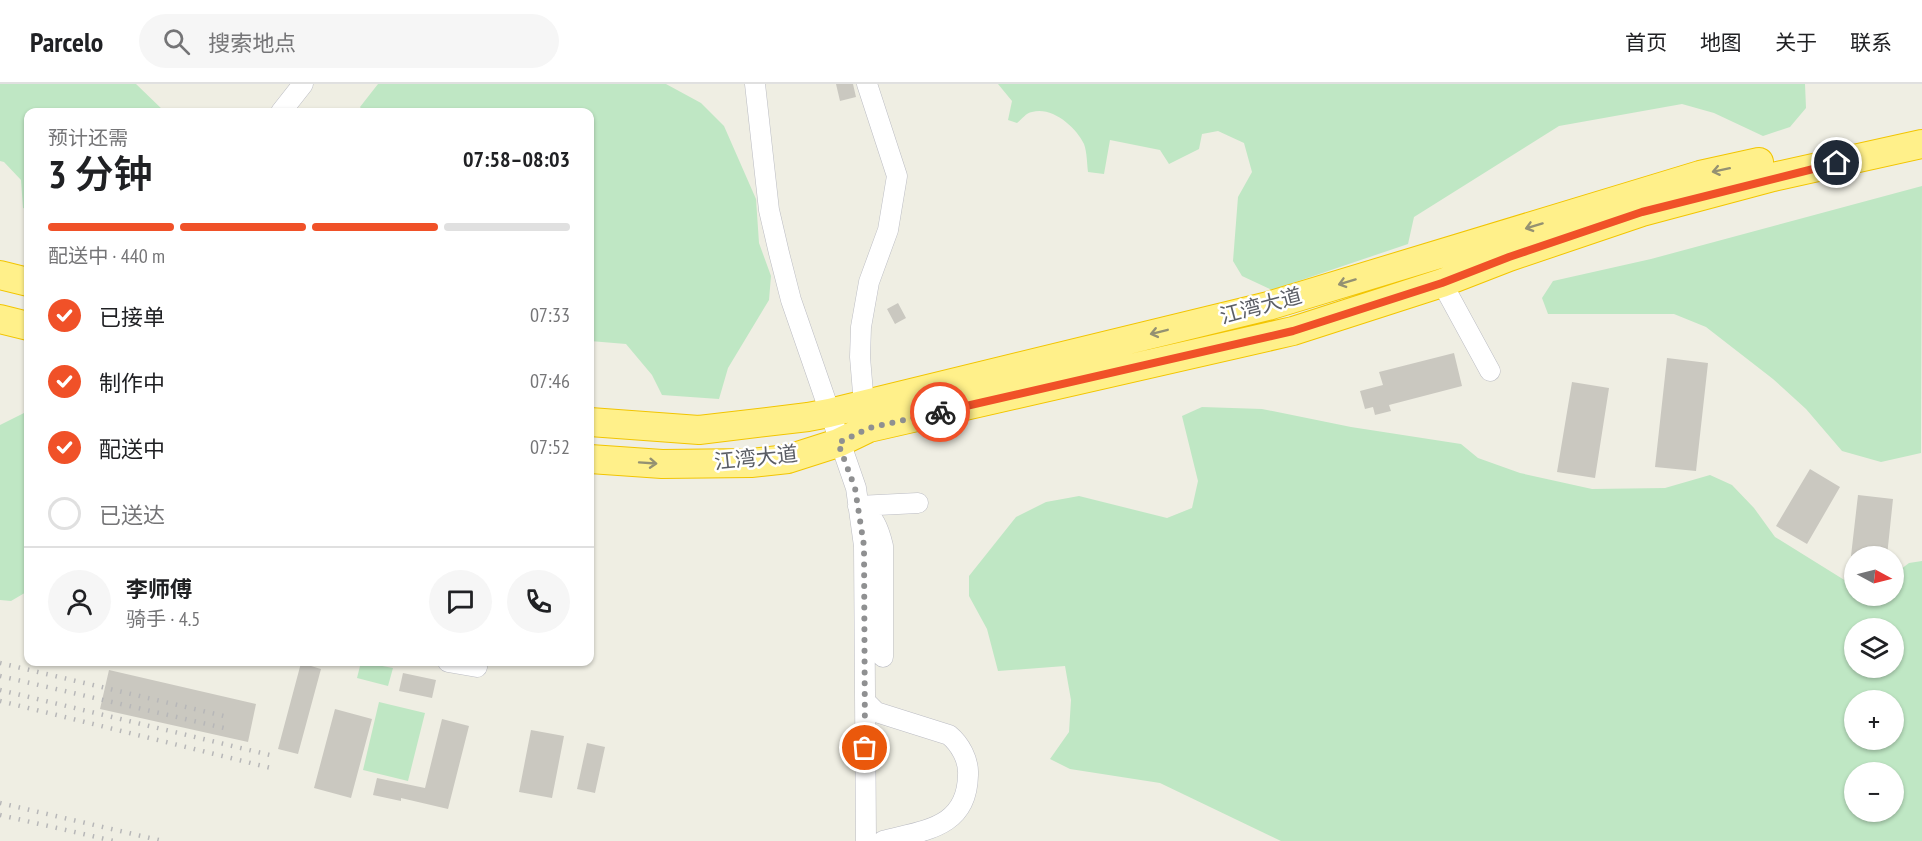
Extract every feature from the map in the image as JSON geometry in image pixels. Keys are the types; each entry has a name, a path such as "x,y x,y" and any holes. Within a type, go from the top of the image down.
{"highway":[{"name":"江湾大道","path":"594,422 699,430 829,413 1268,306 1700,175 1922,127"},
{"name":"江湾大道","path":"594,459 662,464 751,463 788,459 838,443 869,428 1293,331 1442,283 1509,257 1642,212 1773,177 1922,144"},
{"path":"0,275 24,281"},
{"path":"0,319 24,325"}],"street":[{"path":"284,108 303,84"},
{"path":"755,84 765,181 774,231 791,300 855,488 864,546 866,841"},
{"path":"838,443 864,405 860,357 861,327 869,282 888,230 897,176 867,84"},
{"path":"1442,283 1490,371"},
{"path":"858,506 918,503"},
{"path":"858,506 873,517 880,530 884,546 883,657"},
{"path":"471,666 477,667"},
{"path":"865,701 876,712 949,735 958,742 968,769 968,788 959,811 952,818 937,826 883,841"}],"green space":[{"path":"0,84 136,84 161,108 24,108 24,208 21,180 4,162 0,161"},
{"path":"378,84 666,84 701,103 724,126 756,199 759,243 771,276 769,300 728,368 719,399 662,395 652,375 626,344 594,341 594,108 360,107"},
{"path":"998,84 1805,84 1806,108 1790,127 1763,136 1714,113 1682,104 1559,126 1414,217 1408,244 1272,290 1242,276 1233,261 1238,197 1252,172 1244,143 1218,131 1202,134 1199,149 1169,164 1160,150 1110,140 1104,174 1088,172 1084,144 1069,125 1055,115 1040,111 1028,114 1017,123 1008,120 1012,101"},
{"path":"1922,186 1921,453 1881,462 1842,451 1806,409 1773,379 1706,327 1674,314 1548,314 1542,298 1553,281 1651,259"},
{"path":"1202,407 1262,409 1351,427 1461,444 1478,458 1520,473 1592,489 1665,488 1710,475 1732,485 1754,508 1775,537 1844,580 1844,606 1904,606 1904,567 1909,563 1922,561 1922,841 1281,841 1160,783 1070,769 1050,759 1069,732 1071,700 1065,666 998,671 987,629 969,596 969,576 1016,517 1046,502 1079,496 1167,518 1192,508 1198,481 1182,416"},
{"path":"24,413 24,593 11,601 0,600 0,425"},
{"path":"360,666 393,668 388,686 357,678"},
{"path":"379,702 425,713 408,781 363,770"}],"building":[{"path":"836,84 853,84 856,97 840,101"},
{"path":"898,303 906,318 895,324 887,309"},
{"path":"1454,353 1462,386 1389,405 1391,411 1375,415 1373,407 1365,409 1360,391 1383,385 1379,372"},
{"path":"1667,358 1708,363 1696,471 1655,467"},
{"path":"1572,382 1609,388 1595,478 1557,472"},
{"path":"1810,469 1840,487 1807,544 1776,526"},
{"path":"1858,495 1893,499 1888,546 1852,546"},
{"path":"300,666 321,669 298,754 278,749"},
{"path":"109,670 256,704 248,742 100,709"},
{"path":"403,673 436,680 432,698 399,691"},
{"path":"335,709 372,719 351,798 314,788"},
{"path":"442,719 469,726 448,809 401,798 401,801 373,795 377,778 425,788"},
{"path":"531,730 564,736 552,798 519,792"},
{"path":"587,743 605,747 595,793 577,789"}],"railway":[{"path":"0,663 224,716"},
{"path":"0,676 224,728"},
{"path":"0,690 274,756"},
{"path":"0,701 271,768"},
{"path":"0,803 163,841"},
{"path":"0,815 114,841"}],"way so far":[{"path":"865,748 864,546 855,488 838,443 869,428 940,412"}],"route":[{"path":"940,412 1293,331 1442,283 1509,257 1642,212 1773,177 1837,163"}]}
